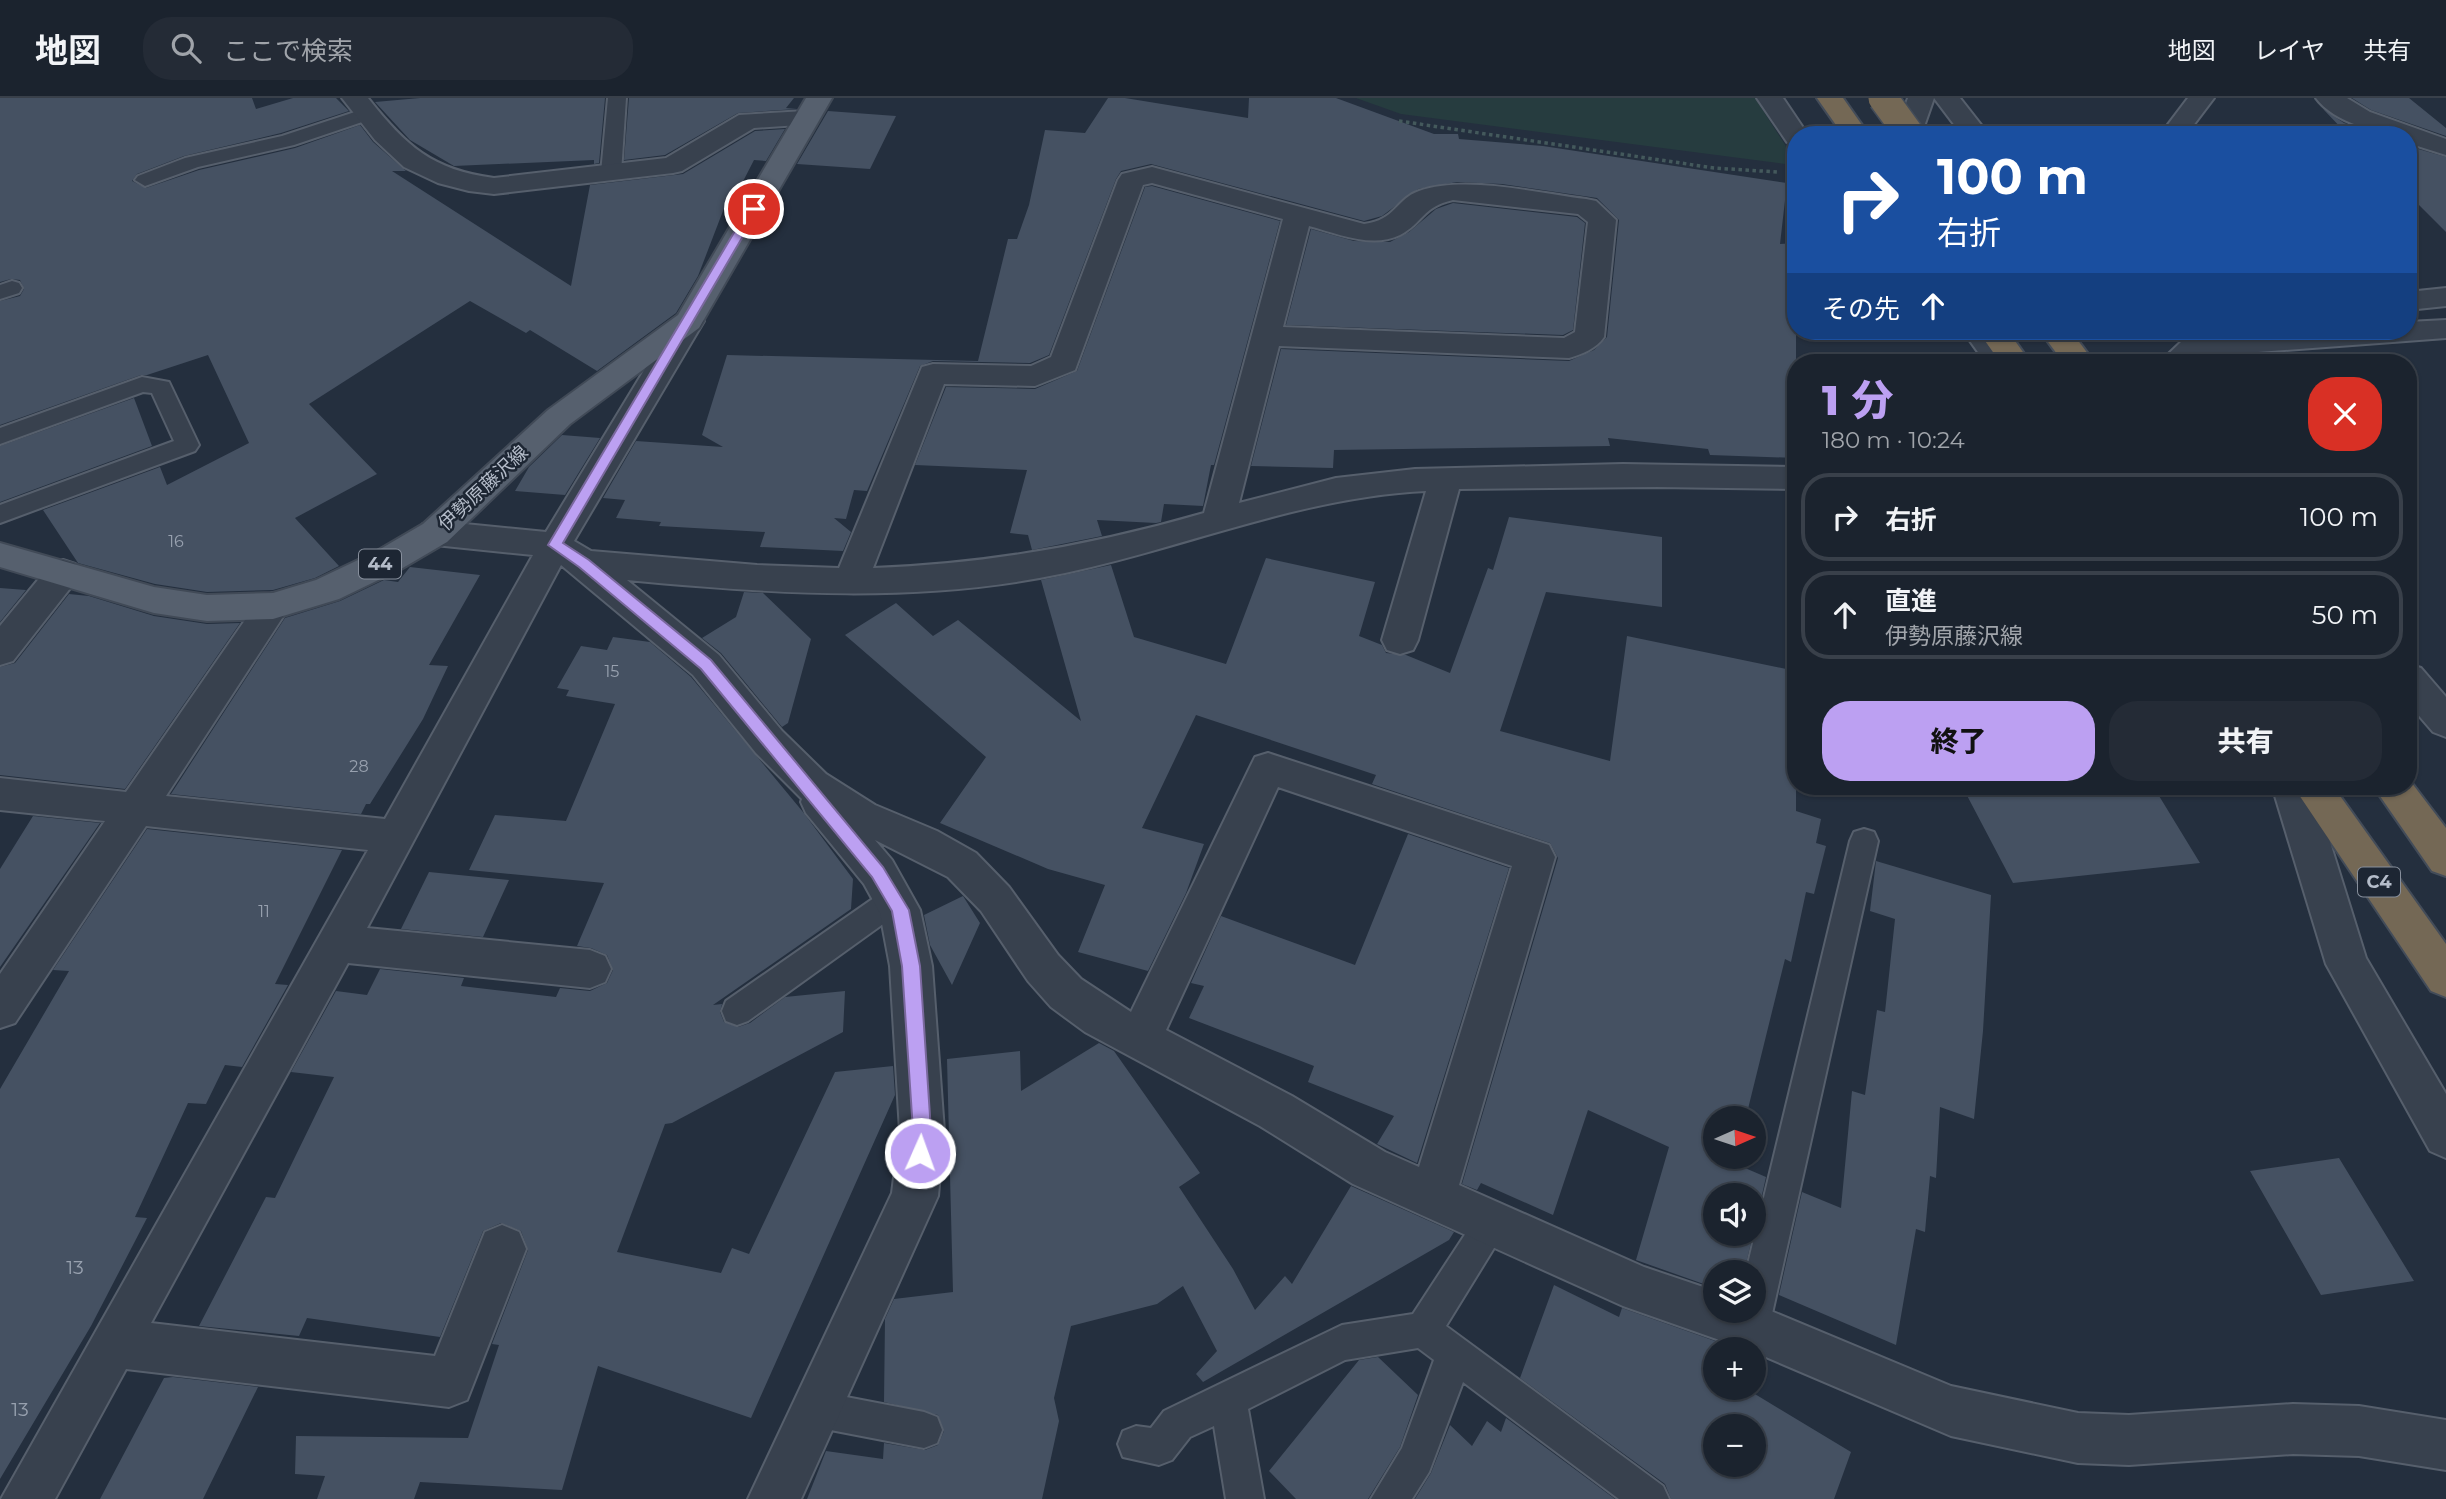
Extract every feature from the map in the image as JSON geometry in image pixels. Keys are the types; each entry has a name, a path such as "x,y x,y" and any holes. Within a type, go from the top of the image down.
{"highway":[{"path":"1830,98 1850,126"},
{"path":"1883,98 1903,126"},
{"path":"2062,340 2073,354"},
{"name":"C4","path":"2318,795 2446,978"},
{"path":"2399,795 2446,859"}],"main road":[{"name":"伊勢原藤沢線","path":"0,555 154,600 194,606 273,606 327,590 435,533 559,417 689,321 812,109"}],"street":[{"path":"1770,98 1789,126"},
{"path":"1912,126 1921,98"},
{"path":"1947,98 1969,126"},
{"path":"2180,126 2201,98"},
{"path":"2329,98 2361,117 2384,126"},
{"path":"361,106 397,150 435,176 466,184 494,186 673,165 748,120 812,109"},
{"path":"2417,138 2446,148"},
{"path":"850,580 933,374 1035,376 1064,363 1131,180 1152,175 1364,232 1390,229 1425,198 1453,192 1586,207 1602,220 1589,337 1569,348 1266,336"},
{"path":"1218,521 1298,215"},
{"path":"2417,300 2446,298"},
{"path":"27,1499 396,837 570,554 689,321"},
{"path":"2417,330 2446,329"},
{"path":"2185,354 2208,340"},
{"path":"435,533 701,575 850,580 964,576 1041,565 1118,549 1292,498 1354,486 1446,479 1629,475 1787,478"},
{"path":"1400,640 1446,479"},
{"path":"570,554 706,664 878,872 900,910 911,966 922,1131 915,1196 889,1257 774,1499"},
{"path":"0,651 63,573"},
{"path":"0,1009 273,606"},
{"path":"2417,688 2446,722"},
{"path":"768,742 811,785 861,816 923,843 962,866 995,899 1043,968 1066,993 1100,1017 1276,1111 1369,1168 1640,1289 1751,1327 1951,1411 2078,1438 2129,1440 2293,1429 2359,1431 2446,1445"},
{"path":"1141,1037 1268,768 1535,857 1433,1195"},
{"path":"0,794 396,837"},
{"path":"2296,795 2347,964 2446,1136"},
{"path":"336,943 590,969"},
{"path":"114,1343 449,1382 502,1249"}],"lane":[{"path":"611,173 617,98"},
{"path":"145,180 192,162 287,141 361,106"},
{"path":"0,436 142,383 161,387 187,445 0,514"},
{"path":"1751,1327 1864,841"},
{"path":"737,1011 894,900"},
{"path":"1423,1330 1493,1222"},
{"path":"1136,1444 1159,1447 1177,1424 1342,1343 1423,1330 1650,1499"},
{"path":"1390,1499 1416,1460 1455,1353"},
{"path":"1228,1400 1245,1499"},
{"path":"815,1409 924,1430"}],"path":[{"path":"1399,121 1714,168 1782,173"}],"green space":[{"path":"1356,98 1755,98 1787,148 1787,158 1785,164 1401,114"}],"building":[{"path":"0,98 252,98 256,109 293,98 336,98 349,111 281,133 184,156 137,174 132,181 146,188 199,170 295,148 360,125 373,142 406,171 392,171 571,286 590,185 683,174 755,131 785,129 766,161 754,160 734,199 728,198 698,276 676,313 597,371 530,330 526,333 470,301 309,404 377,474 295,518 339,566 315,578 273,590 207,592 155,584 78,563 43,510 160,467 167,485 249,443 208,355 141,375 0,425 0,301 20,296 24,289 20,280 0,282"},
{"path":"420,98 605,98 599,163 594,164 594,160 454,166 410,140 375,102"},
{"path":"629,98 794,98 786,108 797,109 738,113 665,155 624,160"},
{"path":"1108,98 1125,98 1248,118 1249,98 1336,98 1434,134 1458,134 1459,139 1543,146 1787,183 1780,244 1787,244 1787,340 1796,340 1796,354 1787,354 1787,458 1710,455 1708,449 1608,438 1610,446 1334,450 1333,468 1251,466 1281,349 1569,361 1594,350 1607,337 1619,220 1597,198 1502,184 1457,182 1418,189 1382,216 1364,221 1151,164 1121,171 1116,179 1049,355 1030,363 933,361 920,366 867,491 854,490 846,519 834,518 851,532 843,551 760,547 765,532 659,526 661,522 616,518 625,500 603,498 636,441 723,447 702,435 727,355 978,361 1008,239 1017,239 1029,205 1045,130 1085,133"},
{"path":"2352,98 2409,98 2446,128 2446,136 2371,110"},
{"path":"2323,109 2354,126 2339,126"},
{"path":"828,111 896,116 870,169 797,164"},
{"path":"2417,149 2446,157 2446,232 2417,203"},
{"path":"1152,186 1280,221 1214,465 1211,465 1203,506 1164,504 1161,522 1156,523 1097,520 1102,536 1032,550 1028,535 1010,533 1027,470 915,465 946,387 1035,389 1077,371 1145,187"},
{"path":"1453,203 1577,217 1585,223 1573,330 1563,335 1286,325 1311,229 1354,241 1390,242 1409,232 1436,209"},
{"path":"134,398 152,446 0,502 0,446"},
{"path":"562,435 600,438 565,495 515,491 529,467"},
{"path":"1509,517 1662,537 1662,607 1546,592 1500,731 1610,761 1627,636 1787,669 1787,795 1796,795 1796,811 1821,819 1816,843 1826,846 1814,894 1806,892 1791,962 1785,959 1749,1106 1703,1106 1703,1169 1747,1169 1766,1177 1765,1183 1703,1183 1703,1246 1750,1246 1747,1260 1703,1260 1703,1284 1636,1260 1669,1147 1588,1110 1553,1215 1481,1183 1477,1190 1462,1184 1558,858 1550,843 1372,784 1376,775 1196,715 1142,828 1204,844 1186,893 1148,971 1078,952 1105,885 1048,869 940,823 986,757 845,635 896,603 933,636 958,620 1081,721 1041,580 1111,565 1134,637 1226,664 1266,558 1375,582 1359,636 1382,645 1386,653 1406,655 1450,673 1488,568 1493,570"},
{"path":"410,567 480,575 429,665 448,666 423,719 361,814 171,794 285,618 340,601 384,580 398,582"},
{"path":"0,588 26,590 0,622"},
{"path":"744,592 763,593 811,639 788,723 782,727 721,653 702,638 736,617"},
{"path":"69,594 89,596 154,616 207,624 240,623 125,789 0,775 0,667 15,663"},
{"path":"613,637 650,642 691,677 803,812 853,879 851,909 713,1005 722,1004 720,1012 724,1022 738,1027 750,1023 785,997 845,991 843,1032 672,1123 665,1124 617,1252 721,1273 732,1248 749,1254 835,1072 893,1066 895,1095 751,1418 598,1366 562,1490 420,1482 414,1499 317,1499 325,1476 295,1474 296,1436 468,1438 499,1345 492,1344 528,1250 521,1231 501,1223 483,1231 440,1337 307,1318 299,1336 199,1326 266,1197 275,1198 334,1077 291,1072 336,991 367,995 380,969 464,978 461,986 556,997 560,988 590,991 607,983 613,970 607,955 591,948 577,946 604,883 469,870 495,815 566,821 615,704 566,696 569,690 557,688 581,646 607,650"},
{"path":"1967,795 2158,795 2200,863 2013,883"},
{"path":"33,816 100,823 0,967 0,869"},
{"path":"147,829 342,850 275,984 288,985 242,1067 225,1065 206,1104 188,1103 135,1217 147,1218 91,1326 0,1479 0,1089 69,971 53,970"},
{"path":"1408,834 1509,868 1417,1163 1377,1144 1394,1116 1308,1082 1314,1066 1189,1018 1204,986 1191,983 1221,916 1355,965"},
{"path":"1876,861 1991,895 1983,1031 1974,1119 1940,1107 1936,1178 1930,1176 1925,1232 1916,1229 1896,1345 1779,1295 1802,1192 1841,1208 1852,1091 1865,1095 1877,1010 1885,1012 1895,919 1870,911"},
{"path":"429,872 509,880 483,937 401,929"},
{"path":"963,896 980,923 952,985 930,945 924,915"},
{"path":"1099,1043 1114,1051 1200,1173 1179,1187 1233,1269 1255,1310 1285,1276 1292,1284 1351,1186 1454,1232 1449,1240 1203,1382 1196,1374 1217,1351 1183,1286 1157,1304 1071,1326 1054,1398 1059,1421 1042,1499 807,1499 826,1451 883,1459 884,1443 925,1450 938,1445 944,1431 938,1415 884,1402 885,1319 894,1299 953,1292 947,1059 1020,1051 1021,1091"},
{"path":"2339,1158 2414,1281 2321,1295 2250,1171"},
{"path":"1554,1285 1619,1317 1622,1308 1704,1337 1703,1400 1765,1400 1851,1452 1834,1499 1671,1499 1665,1484 1520,1378"},
{"path":"1378,1357 1418,1395 1400,1447 1368,1499 1296,1499 1269,1471 1359,1360"},
{"path":"164,1378 258,1387 203,1499 100,1499"},
{"path":"1506,1418 1615,1499 1415,1499 1431,1473 1450,1425 1472,1446 1487,1421 1501,1432"}],"route":[{"path":"754,209 555,545 584,564 706,664 878,872 900,910 911,966 922,1131 920,1153"}]}
